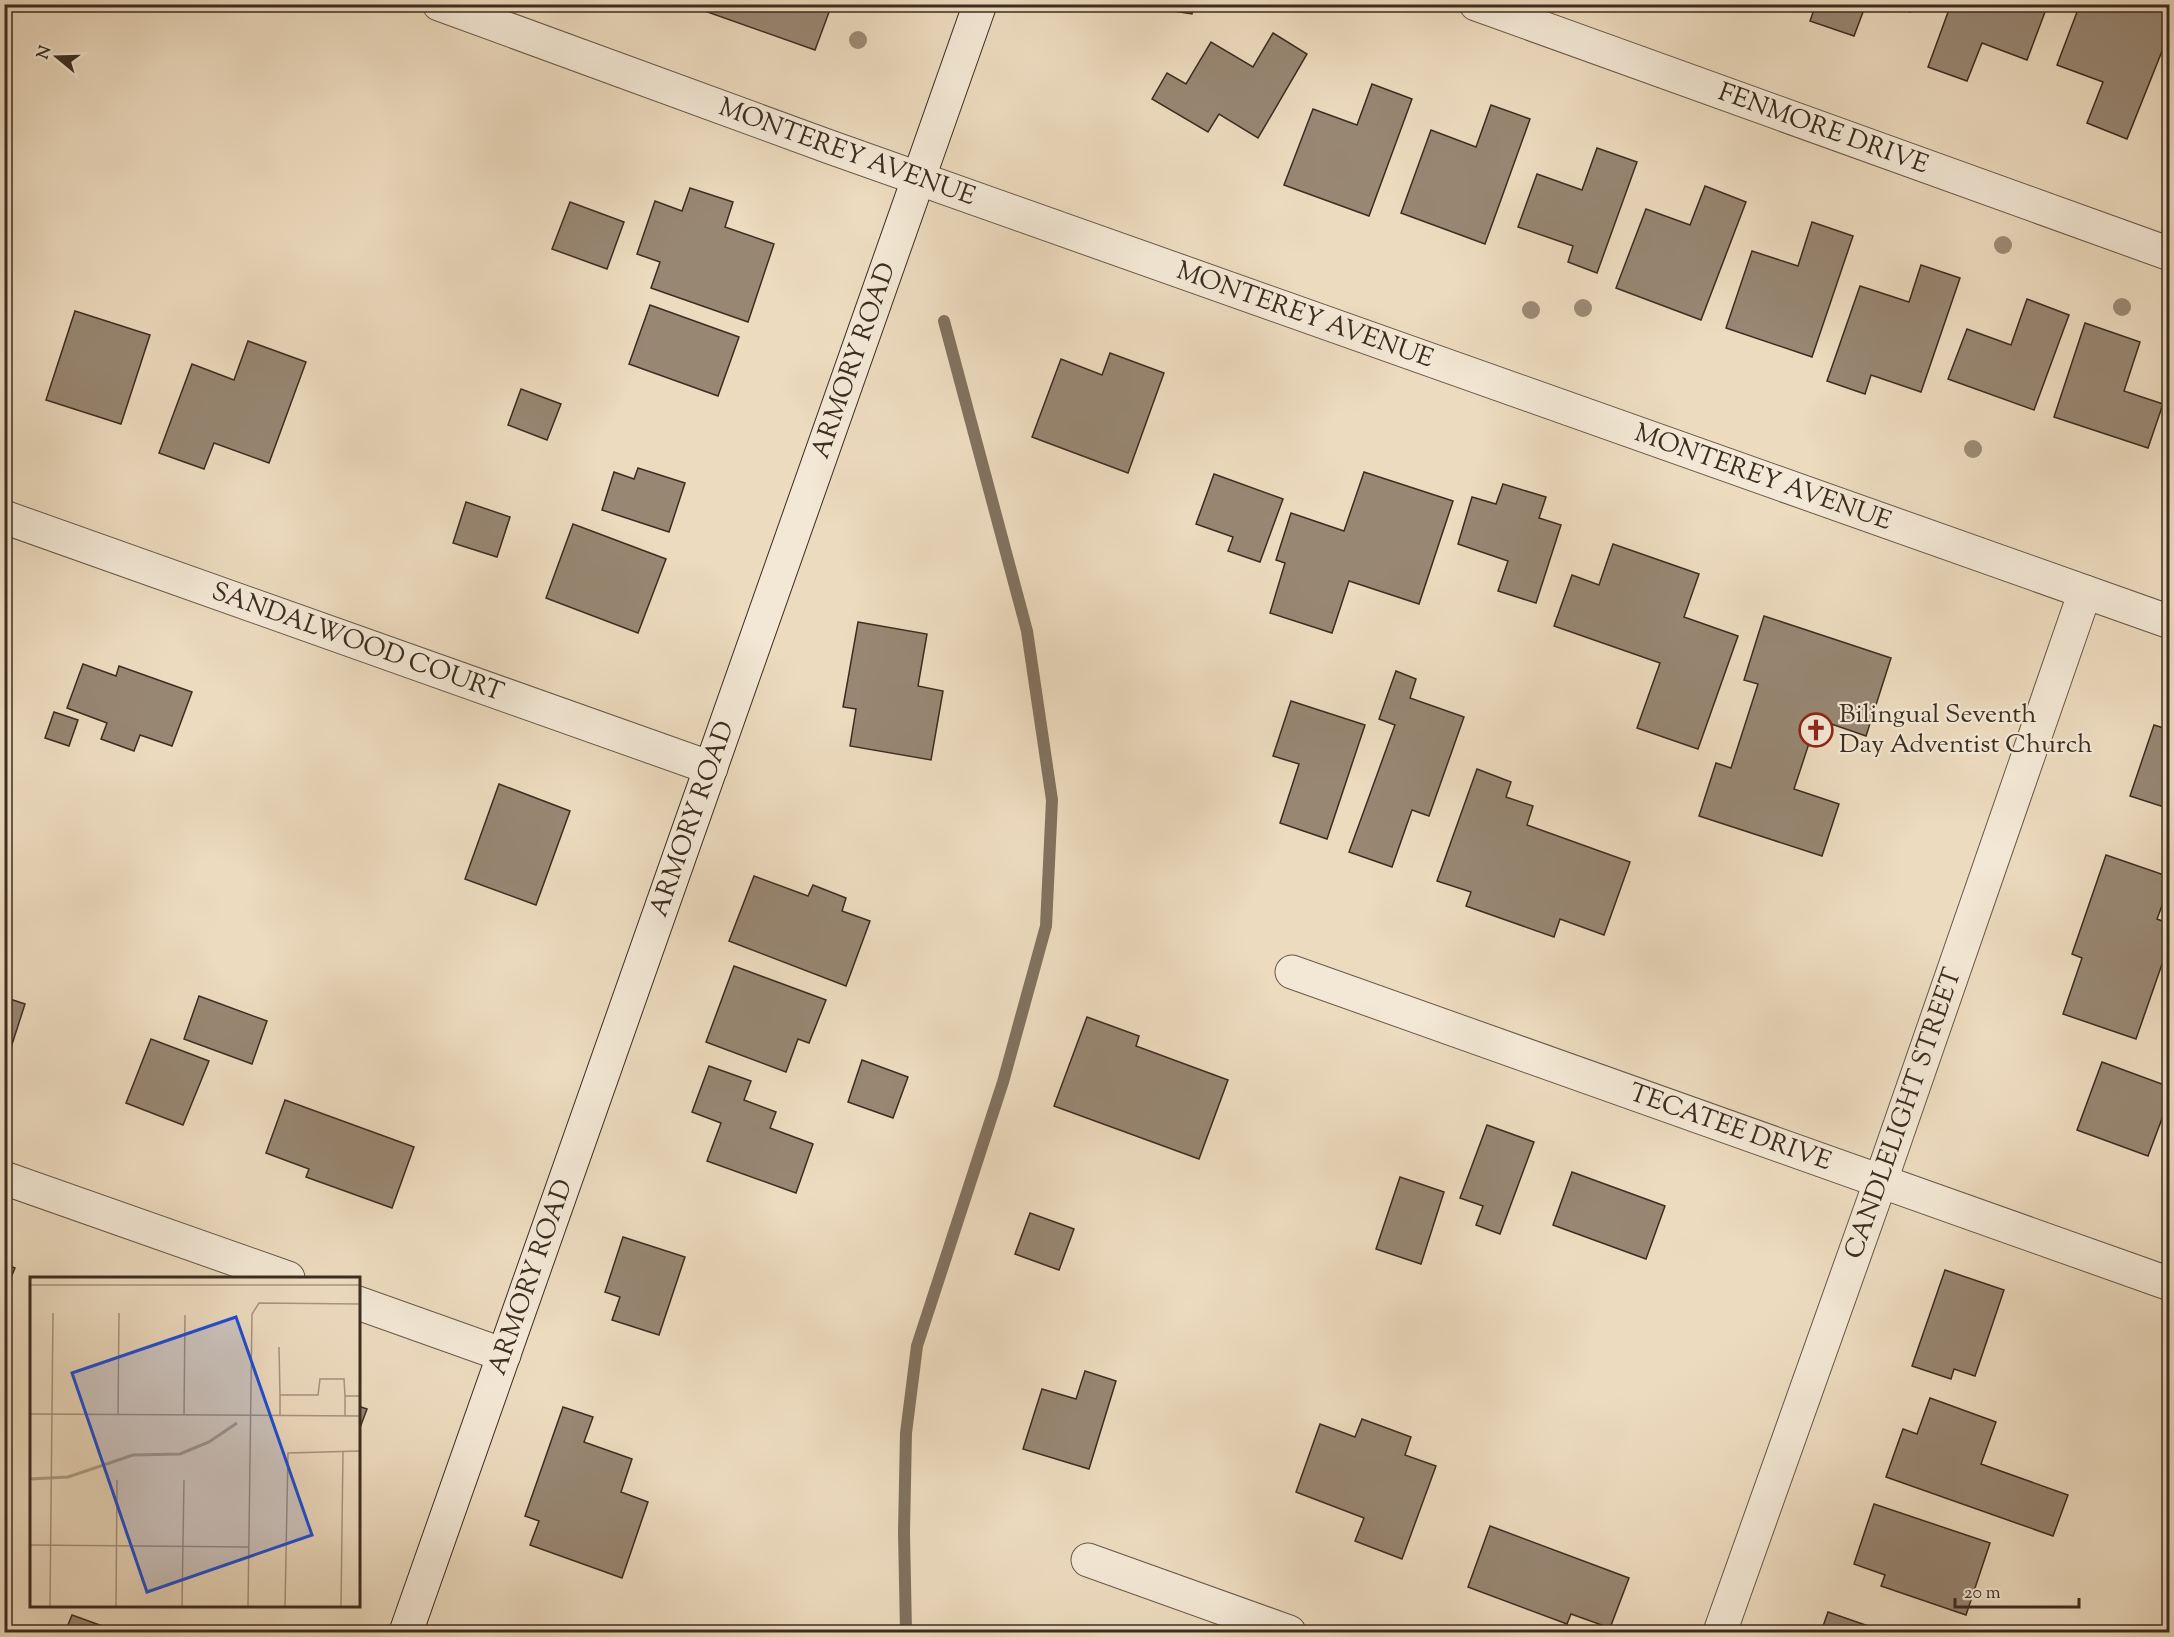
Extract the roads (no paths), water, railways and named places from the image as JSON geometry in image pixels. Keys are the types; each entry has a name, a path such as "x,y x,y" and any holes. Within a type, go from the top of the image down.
{"street":[{"name":"MONTEREY AVENUE","path":"439,4 2169,622"},
{"name":"ARMORY ROAD","path":"406,1632 980,4"},
{"name":"FENMORE DRIVE","path":"1476,4 2169,254"},
{"name":"SANDALWOOD COURT","path":"4,517 711,768"},
{"name":"CANDLELIGHT STREET","path":"1720,1632 1881,1180 2085,592"},
{"name":"TECATEE DRIVE","path":"1292,972 2169,1284"},
{"path":"4,1178 285,1277"},
{"path":"360,1304 504,1355"},
{"path":"1088,1560 1289,1632"}],"waterway":[{"path":"906,1632 904,1532 906,1433 917,1346 1003,1082 1046,926 1052,800 1027,631 944,321"}],"place":[{"name":"Bilingual Seventh Day Adventist Church","path":"1816,730"}]}
